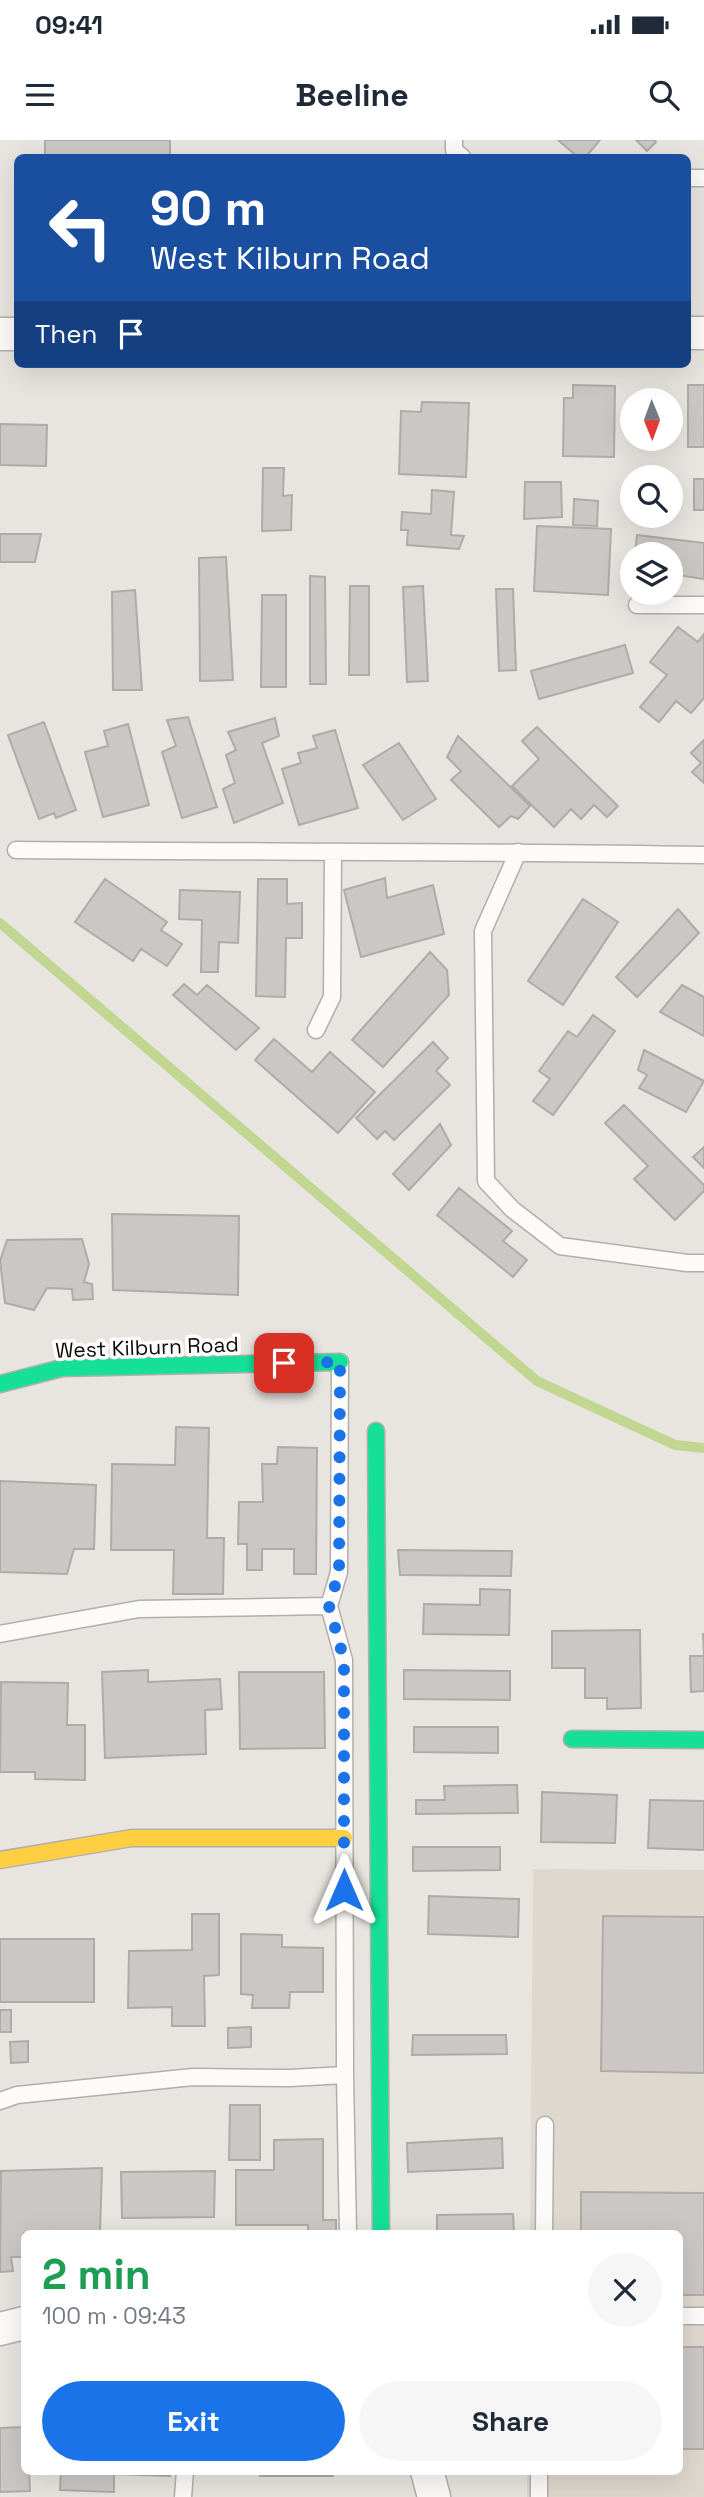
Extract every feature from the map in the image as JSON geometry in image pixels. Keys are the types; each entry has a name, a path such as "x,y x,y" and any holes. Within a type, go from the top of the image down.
{"street":[{"name":"West Kilburn Road","path":"0,1384 62,1368 340,1362"},
{"path":"376,1431 381,2230"},
{"path":"572,1739 704,1740"},
{"path":"0,1860 132,1838 344,1838"},
{"path":"0,2329 21,2324"},
{"path":"428,2475 434,2497"}],"lane":[{"path":"683,605 704,605"},
{"path":"16,850 704,855"},
{"path":"518,852 483,931 486,1181 512,1209 560,1246 704,1263"},
{"path":"316,1030 332,997 333,853"},
{"path":"340,1362 339,1572 329,1606 344,1660 348,2230"},
{"path":"0,1634 138,1609 329,1606"},
{"path":"0,2101 17,2095 193,2077 290,2078 345,2075"},
{"path":"544,2230 545,2125"},
{"path":"683,2316 704,2316"},
{"path":"183,2497 185,2475"},
{"path":"539,2475 539,2497"}],"shaded area":[{"path":"533,1869 704,1870 704,2497 527,2497 527,2475 683,2475 683,2230 530,2230"}],"building":[{"path":"45,140 170,140 170,154 45,154"},
{"path":"558,140 600,140 588,154 574,154"},
{"path":"636,140 655,140 656,142 647,151"},
{"path":"573,385 615,386 614,457 563,456 564,398 573,398"},
{"path":"688,385 704,385 704,447 688,447"},
{"path":"422,402 469,403 466,477 399,474 401,411 421,412"},
{"path":"0,424 47,425 46,466 0,465"},
{"path":"263,468 284,468 283,496 292,495 291,530 262,531"},
{"path":"694,479 704,479 704,510 694,510"},
{"path":"525,482 561,482 562,517 524,519"},
{"path":"432,490 454,492 451,535 464,536 459,549 407,545 408,530 401,530 402,512 431,514"},
{"path":"574,499 598,501 597,526 573,525"},
{"path":"537,526 611,529 608,595 534,591"},
{"path":"0,534 41,534 35,562 0,562"},
{"path":"637,535 704,543 704,579 683,576 683,542 636,542"},
{"path":"226,557 233,680 200,681 199,558"},
{"path":"310,576 325,577 326,684 310,684"},
{"path":"350,586 369,586 369,675 349,675"},
{"path":"423,586 428,681 407,682 403,587"},
{"path":"496,589 513,589 516,670 499,671"},
{"path":"135,590 142,690 113,690 112,592"},
{"path":"262,595 286,595 286,687 261,687"},
{"path":"678,627 698,642 704,634 704,698 691,713 676,701 659,722 640,707 667,675 650,662"},
{"path":"625,645 633,673 539,699 531,671"},
{"path":"188,717 217,807 182,818 162,752 176,746 167,720"},
{"path":"275,718 279,736 262,743 283,803 234,823 223,789 235,783 226,755 236,750 228,732"},
{"path":"44,722 76,810 56,818 54,813 39,819 8,735"},
{"path":"128,724 149,805 103,817 85,752 108,746 104,731"},
{"path":"537,727 618,806 607,817 594,805 581,819 571,809 554,827 512,786 539,759 522,741"},
{"path":"335,730 358,808 299,825 282,769 301,763 298,753 317,748 313,736"},
{"path":"458,736 530,806 518,819 511,816 499,827 451,780 461,771 447,757"},
{"path":"704,740 704,783 692,772 701,763 691,753"},
{"path":"399,743 436,799 403,820 363,765"},
{"path":"385,878 387,898 433,885 444,934 361,957 344,890"},
{"path":"105,879 167,922 161,930 182,944 167,966 141,949 133,961 75,922"},
{"path":"258,879 287,879 287,904 302,903 302,938 286,938 285,997 256,996"},
{"path":"180,890 240,892 238,943 219,942 218,972 201,972 202,920 179,919"},
{"path":"583,899 618,922 563,1005 528,981"},
{"path":"678,909 699,933 637,997 616,977"},
{"path":"430,952 447,970 449,995 383,1067 352,1040"},
{"path":"184,984 197,995 207,985 259,1028 236,1050 173,995"},
{"path":"682,985 704,997 704,1036 660,1012"},
{"path":"593,1015 615,1031 553,1115 533,1101 550,1079 539,1071 568,1031 577,1037"},
{"path":"274,1039 312,1072 330,1052 375,1092 338,1133 255,1060"},
{"path":"433,1042 448,1058 436,1071 450,1085 394,1140 385,1131 377,1139 356,1118"},
{"path":"644,1050 704,1081 686,1112 639,1088 647,1075 638,1070"},
{"path":"624,1105 704,1185 704,1191 675,1220 634,1179 648,1166 605,1123"},
{"path":"440,1124 451,1145 409,1190 393,1174"},
{"path":"704,1147 704,1168 693,1157"},
{"path":"459,1188 512,1231 503,1241 527,1260 513,1277 437,1215"},
{"path":"112,1214 239,1216 238,1295 113,1290"},
{"path":"82,1239 89,1264 84,1282 92,1284 93,1299 73,1300 72,1289 47,1288 34,1310 5,1303 0,1261 7,1240"},
{"path":"176,1427 209,1428 207,1538 224,1538 223,1594 173,1594 174,1550 111,1550 112,1464 175,1465"},
{"path":"278,1447 317,1448 316,1574 294,1574 294,1549 262,1549 262,1570 247,1570 247,1544 238,1544 239,1502 263,1502 262,1464 277,1464"},
{"path":"0,1481 96,1485 94,1549 74,1549 67,1574 0,1572"},
{"path":"398,1550 512,1551 511,1576 400,1575"},
{"path":"480,1589 510,1590 509,1635 423,1634 424,1604 480,1605"},
{"path":"640,1630 641,1708 607,1709 607,1698 585,1698 585,1668 552,1668 552,1631"},
{"path":"690,1656 704,1656 704,1691 691,1692"},
{"path":"148,1670 148,1682 220,1679 222,1709 205,1710 206,1754 105,1758 102,1672"},
{"path":"404,1670 510,1671 510,1700 404,1699"},
{"path":"239,1672 324,1672 325,1748 240,1749"},
{"path":"1,1682 68,1683 67,1725 85,1725 85,1780 35,1779 35,1772 0,1772"},
{"path":"414,1727 498,1727 498,1753 414,1752"},
{"path":"517,1785 518,1813 416,1814 416,1800 445,1800 444,1786"},
{"path":"542,1792 617,1795 615,1843 541,1842"},
{"path":"650,1800 704,1801 704,1850 648,1848"},
{"path":"413,1847 500,1847 500,1870 413,1871"},
{"path":"429,1896 519,1899 518,1937 428,1934"},
{"path":"192,1914 219,1914 219,1975 204,1976 205,2026 172,2026 172,2007 128,2008 129,1951 192,1950"},
{"path":"603,1916 704,1917 704,2073 601,2071"},
{"path":"241,1934 282,1935 282,1947 323,1948 323,1992 290,1992 289,2008 252,2008 253,1995 241,1994"},
{"path":"0,1939 94,1939 94,2002 0,2002"},
{"path":"0,2010 11,2010 11,2032 0,2032"},
{"path":"251,2027 251,2047 228,2048 228,2028"},
{"path":"413,2035 506,2035 507,2054 412,2055"},
{"path":"28,2041 28,2062 11,2063 10,2042"},
{"path":"230,2105 260,2105 260,2160 229,2160"},
{"path":"502,2138 503,2168 408,2172 407,2143"},
{"path":"323,2139 323,2220 336,2220 336,2230 308,2230 308,2225 236,2225 236,2170 274,2170 274,2140"},
{"path":"102,2168 100,2230 21,2230 21,2257 11,2257 13,2271 0,2272 1,2171"},
{"path":"215,2171 214,2217 122,2218 121,2172"},
{"path":"581,2192 704,2193 704,2295 683,2295 683,2230 581,2230"},
{"path":"513,2214 514,2230 437,2230 437,2215"},
{"path":"683,2347 704,2347 704,2449 683,2449"},
{"path":"21,2427 21,2475 29,2475 30,2491 0,2492 0,2428"},
{"path":"61,2475 114,2475 114,2492 60,2490"},
{"path":"260,2475 333,2475 333,2476"}],"waterway":[{"path":"0,923 537,1381 675,1445 704,1448"}],"traffic: fast":[{"path":"0,1384 62,1368 340,1362"},
{"path":"376,1431 381,2230"},
{"path":"572,1739 704,1740"}],"traffic: slow":[{"path":"0,1860 132,1838 344,1838"}],"route":[{"path":"284,1363 340,1362 339,1572 329,1606 344,1660 344,1890"}]}
